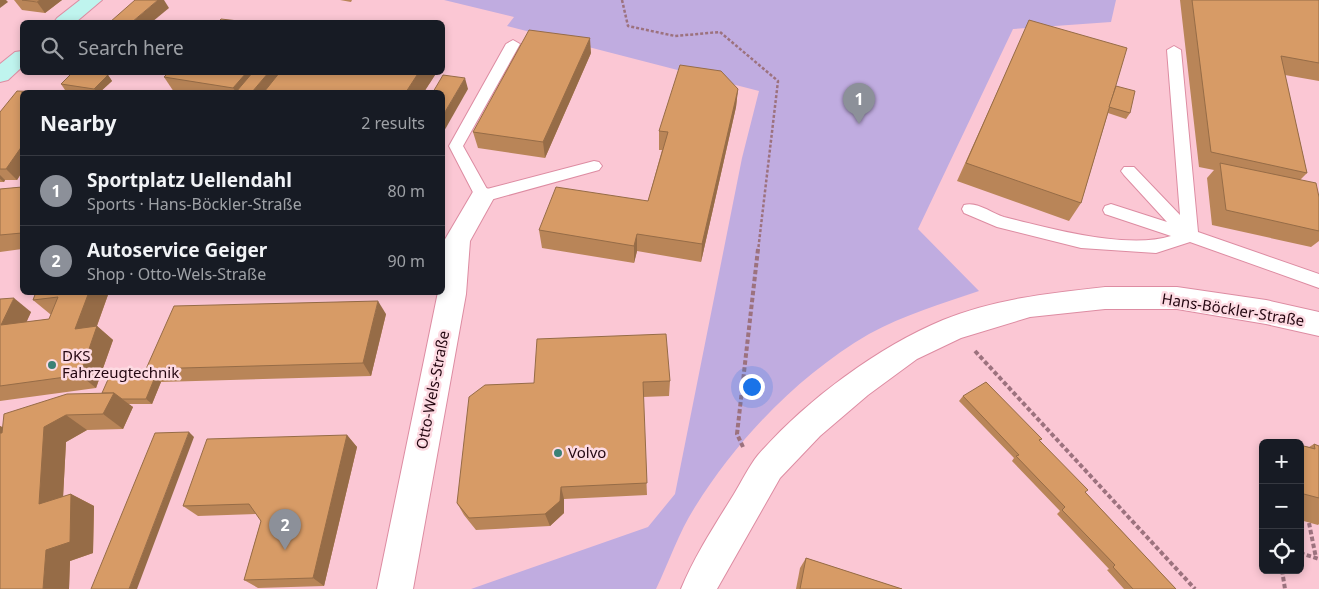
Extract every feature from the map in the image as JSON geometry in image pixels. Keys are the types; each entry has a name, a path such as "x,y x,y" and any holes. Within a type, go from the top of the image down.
{"main road":[{"path":"67,20 92,0"},
{"path":"0,75 20,59"}],"street":[{"name":"Otto-Wels-Straße","path":"395,589 452,294 457,241 483,196"},
{"name":"Hans-Böckler-Straße","path":"699,589 706,571 770,467 809,426 857,386 907,350 954,328 1030,306 1105,298 1177,298 1266,312 1319,324"}],"lane":[{"path":"513,44 456,146 483,196 594,166"},
{"path":"1174,50 1190,236"},
{"path":"1129,171 1190,236"},
{"path":"970,209 997,221 1081,242 1156,248 1190,236"},
{"path":"1111,210 1319,282"}],"path":[{"path":"622,0 628,26 675,36 720,32 778,81 737,434 744,448 770,467"},
{"path":"954,328 1195,589"},
{"path":"1309,523 1318,559"},
{"path":"1304,554 1318,559"},
{"path":"1283,574 1285,589"}],"shaded area":[{"path":"444,0 1116,0 1111,22 1013,29 918,229 979,291 909,315 869,334 843,350 818,369 772,410 730,457 695,507 656,589 471,589 648,527 675,494 742,158 759,91 507,26 514,17"}],"building":[{"path":"22,0 40,0 37,2"},
{"path":"135,0 158,0 134,20 112,20"},
{"path":"1192,0 1319,0 1319,63 1281,56 1307,173 1211,152"},
{"path":"1029,20 1127,48 1081,203 966,163"},
{"path":"529,30 590,38 543,142 473,132"},
{"path":"680,65 721,71 738,89 702,244 637,234 634,246 539,230 556,187 648,201 668,132 659,131"},
{"path":"70,75 108,75 94,89 61,84"},
{"path":"166,75 244,75 233,88 164,77"},
{"path":"250,75 266,75 254,90 238,90"},
{"path":"278,75 417,75 407,90 266,90"},
{"path":"443,75 465,78 445,112 445,90 434,90"},
{"path":"1116,86 1135,91 1130,113 1109,107"},
{"path":"17,91 20,91 20,149 6,169 0,169 0,112"},
{"path":"1220,163 1316,183 1319,197 1319,231 1226,210"},
{"path":"20,187 20,233 0,235 0,189"},
{"name":"DKS Fahrzeugtechnik","path":"35,295 88,295 75,329 97,326 80,375 0,386 0,299 14,298 1,325 49,319 58,297 33,300"},
{"path":"378,301 363,363 146,369 174,306"},
{"name":"Volvo","path":"666,334 670,381 643,382 647,483 561,487 560,501 545,514 469,518 457,503 469,397 485,385 534,383 537,339"},
{"path":"110,375 155,377 146,399 122,399 114,393 102,393"},
{"path":"986,382 1042,439 1039,440 1088,490 1085,492 1176,589 1133,589 1113,567 1115,565 1062,510 1065,507 1016,456 1019,455 963,396"},
{"path":"114,393 103,414 66,415 44,427 39,504 71,494 70,542 46,550 43,589 0,589 0,433 2,433 4,414 67,394"},
{"path":"189,432 129,589 91,589 155,433"},
{"path":"347,435 313,578 244,580 261,521 249,504 183,506 207,439"},
{"path":"1314,444 1319,446 1319,498 1304,494 1304,446 1315,449"},
{"path":"806,558 902,589 800,589"}],"place":[{"name":"Sportplatz Uellendahl","path":"859,124"},
{"name":"DKS Fahrzeugtechnik","path":"52,365"},
{"name":"Volvo","path":"558,453"},
{"name":"Autoservice Geiger","path":"285,550"}]}
